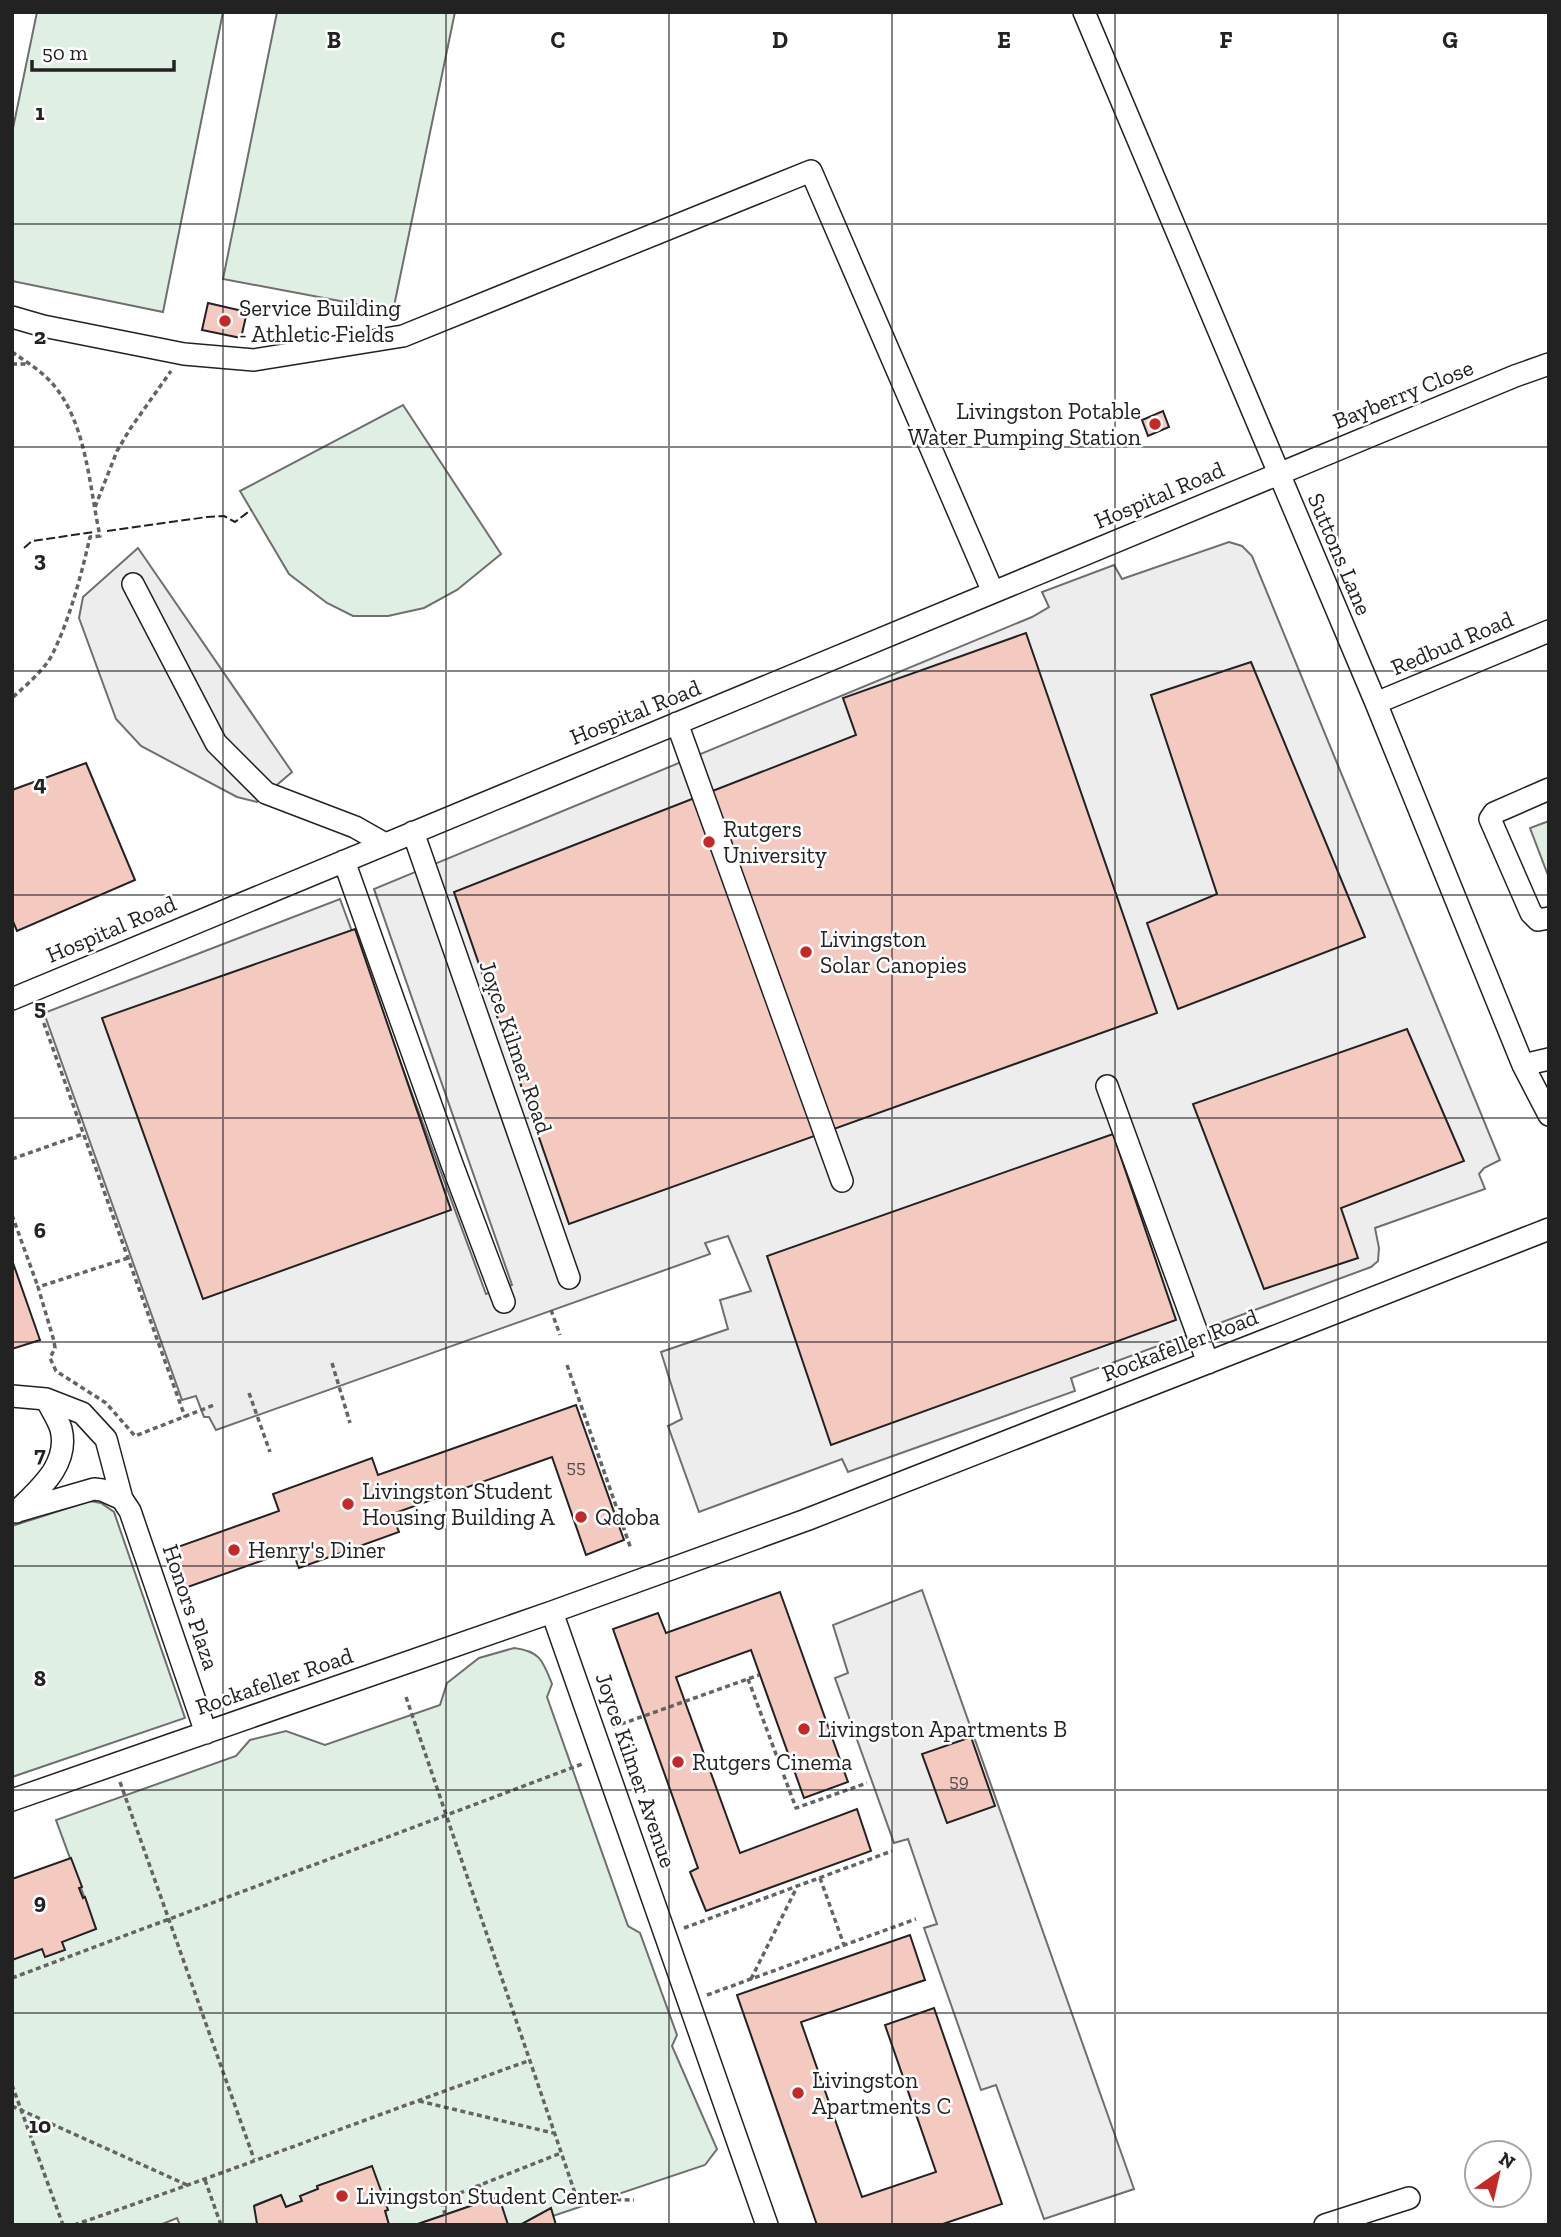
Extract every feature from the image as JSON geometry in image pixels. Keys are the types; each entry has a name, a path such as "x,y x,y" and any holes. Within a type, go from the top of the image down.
{"street":[{"name":"Suttons Lane","path":"1084,12 1376,703 1523,1065 1549,1115"},
{"path":"12,317 43,326 184,354 254,360 403,336 811,171 993,592"},
{"name":"Bayberry Close","path":"1278,474 1549,364"},
{"name":"Hospital Road","path":"12,999 1278,474"},
{"path":"132,584 216,743 266,793 355,827 385,844"},
{"name":"Redbud Road","path":"1376,703 1549,631"},
{"path":"677,723 842,1181"},
{"path":"1549,789 1494,813 1490,819 1531,913 1538,920 1549,918"},
{"name":"Joyce Kilmer Road","path":"414,832 569,1278"},
{"path":"344,861 503,1302"},
{"path":"1523,1065 1549,1059"},
{"path":"1107,1086 1208,1363"},
{"name":"Rockafeller Road","path":"12,1800 552,1612 831,1511 1549,1229"},
{"name":"Honors Plaza","path":"12,1396 46,1399 82,1413 106,1439 122,1499 130,1511 206,1732"},
{"path":"14,1513 47,1481 57,1467 62,1448 61,1429 46,1399"},
{"path":"14,1513 94,1489 122,1499"},
{"name":"Joyce Kilmer Avenue","path":"552,1612 767,2225"},
{"path":"1325,2225 1409,2198"}],"path":[{"path":"12,352 50,381 66,403 75,422 82,449 100,536 90,537 79,579 52,654 42,669 12,698"},
{"path":"94,509 123,440 184,354"},
{"path":"12,364 29,364"},
{"path":"36,1003 185,1417"},
{"path":"12,1159 83,1134"},
{"path":"12,1215 54,1341 55,1348 50,1358 56,1371 106,1403 135,1436 214,1405"},
{"path":"38,1287 128,1258"},
{"path":"551,1310 560,1335"},
{"path":"332,1363 350,1423"},
{"path":"567,1364 631,1549"},
{"path":"249,1393 270,1452"},
{"path":"595,1734 760,1675"},
{"path":"748,1679 796,1808 867,1783"},
{"path":"406,1697 577,2199 634,2200"},
{"path":"12,1978 603,1756"},
{"path":"121,1789 254,2159"},
{"path":"666,1934 892,1851"},
{"path":"820,1878 844,1945"},
{"path":"750,1979 797,1887"},
{"path":"689,2001 916,1919"},
{"path":"74,2225 189,2186 254,2159 528,2061"},
{"path":"12,2085 63,2225"},
{"path":"418,2101 554,2133"},
{"path":"12,2106 189,2186"},
{"path":"446,2215 442,2200 561,2153"},
{"path":"205,2180 221,2225"},
{"path":"479,2185 485,2202"}],"green space":[{"path":"37,12 223,12 163,312 12,281 12,133"},
{"path":"277,12 455,12 393,311 223,279"},
{"path":"403,405 501,554 457,590 424,608 388,616 353,616 327,603 289,574 240,491"},
{"path":"1549,821 1549,878 1530,828"},
{"path":"90,1501 101,1503 114,1512 185,1718 12,1777 12,1526"},
{"path":"514,1648 523,1649 539,1658 552,1684 547,1697 628,1926 640,1933 677,2035 672,2046 717,2149 705,2165 526,2225 508,2225 498,2197 415,2225 389,2225 385,2211 387,2210 371,2167 317,2186 318,2189 300,2196 302,2201 286,2207 281,2195 255,2205 262,2225 180,2225 177,2218 160,2225 12,2225 12,1959 96,1929 56,1820 236,1756 250,1740 286,1731 325,1745 440,1705 447,1683 479,1658"}],"shaded area":[{"path":"1229,542 1242,546 1252,556 1500,1160 1484,1168 1479,1174 1485,1189 1375,1228 1379,1248 1378,1261 1371,1267 1071,1378 1075,1391 848,1472 842,1459 699,1512 668,1426 682,1419 661,1352 728,1329 720,1300 751,1291 728,1236 705,1243 710,1254 216,1430 209,1417 204,1417 196,1396 182,1400 44,1013 340,899 486,1294 512,1285 374,889 1032,617 1049,607 1042,592 1114,565 1122,579"},
{"path":"138,548 292,772 257,802 237,797 141,746 116,719 79,618 83,597"},
{"path":"922,1590 1134,2189 1044,2219 996,2085 981,2090 924,1928 937,1924 908,1839 894,1843 835,1678 848,1673 833,1625"}],"building":[{"name":"Service Building - Athletic Fields","path":"208,303 247,312 241,338 202,330"},
{"name":"Livingston Potable Water Pumping Station","path":"1163,411 1169,427 1148,436 1142,420"},
{"name":"Livingston Solar Canopies","path":"1026,633 1157,1013 569,1224 454,892 856,735 843,698"},
{"path":"1251,662 1365,937 1178,1009 1147,923 1217,894 1151,695"},
{"path":"86,763 135,880 17,931 12,919 12,790"},
{"path":"355,929 451,1210 203,1299 102,1018"},
{"path":"1407,1029 1464,1161 1341,1208 1358,1258 1264,1289 1193,1104"},
{"path":"1113,1134 1176,1320 831,1445 767,1256"},
{"path":"12,1260 40,1340 12,1349"},
{"name":"Livingston Student Housing Building A","path":"576,1405 624,1540 586,1555 552,1457 392,1514 399,1532 299,1568 292,1550 185,1588 172,1549 279,1511 273,1494 372,1458 378,1475"},
{"name":"Livingston Apartments B","path":"780,1592 848,1782 804,1798 751,1650 676,1677 740,1853 857,1809 871,1851 706,1911 690,1872 698,1868 613,1629 658,1613 666,1633"},
{"path":"971,1737 995,1806 947,1823 922,1754"},
{"path":"71,1858 82,1887 79,1888 96,1929 62,1942 65,1950 45,1957 42,1949 12,1960 12,1879"},
{"name":"Livingston Apartments C","path":"910,1935 925,1980 801,2022 862,2197 936,2172 885,2025 934,2008 1002,2204 940,2225 817,2225 737,1995"},
{"name":"Livingston Student Center","path":"372,2166 388,2210 385,2211 389,2225 257,2224 254,2206 281,2195 286,2207 302,2201 300,2196 318,2189 317,2186"},
{"name":"Livingston Student Center","path":"499,2197 508,2225 415,2225 485,2201"},
{"name":"Livingston Student Center","path":"551,2208 556,2225 520,2225"}],"fence":[{"path":"107,531 207,517 224,516 235,522 251,510"},
{"path":"24,548 32,541 94,532"}],"place":[{"name":"Service Building - Athletic Fields","path":"225,321"},
{"name":"Livingston Potable Water Pumping Station","path":"1155,424"},
{"name":"Rutgers University","path":"709,842"},
{"name":"Livingston Solar Canopies","path":"806,952"},
{"name":"Livingston Student Housing Building A","path":"348,1504"},
{"name":"Qdoba","path":"581,1517"},
{"name":"Henry's Diner","path":"234,1550"},
{"name":"Livingston Apartments B","path":"804,1729"},
{"name":"Rutgers Cinema","path":"678,1762"},
{"name":"Livingston Apartments C","path":"798,2093"},
{"name":"Livingston Student Center","path":"342,2196"}]}
